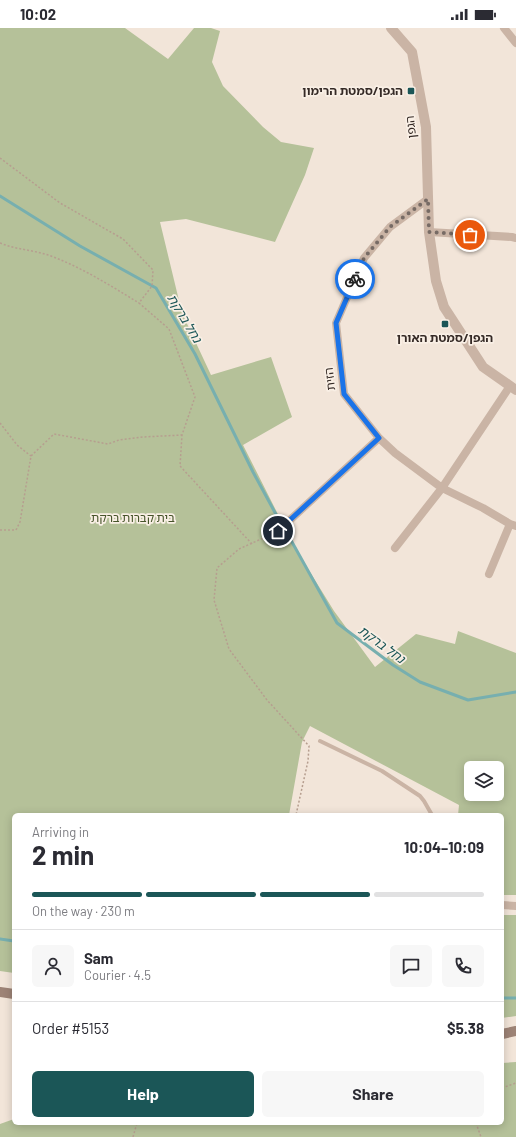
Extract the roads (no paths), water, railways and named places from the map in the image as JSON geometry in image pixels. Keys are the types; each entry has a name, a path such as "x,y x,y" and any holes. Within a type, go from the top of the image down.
{"main road":[{"path":"0,992 12,994"},
{"path":"504,1034 516,1031"}],"street":[{"name":"הגפן","path":"391,28 412,52 426,127 429,232 436,281 444,307 483,366 513,388"},
{"path":"504,28 516,42"},
{"name":"הזית","path":"428,199 390,227 364,258 336,323 344,394 379,438 395,453 442,488 483,508 513,525"},
{"path":"429,232 516,238"},
{"path":"395,548 442,488 513,388"},
{"path":"278,531 379,438"},
{"path":"489,574 513,525"},
{"path":"504,905 516,906"}],"lane":[{"path":"320,741 382,771 420,796 431,813"}],"waterway":[{"name":"נחל ברקת","path":"0,196 80,246 156,288 195,354 253,472 279,520"},
{"name":"נחל ברקת","path":"287,533 337,623 393,665 420,682 468,700 516,692"},
{"path":"0,939 12,941"},
{"path":"504,998 516,998"}],"place":[{"name":"הגפן/סמטת הרימון","path":"411,91"},
{"name":"הגפן/סמטת האורן","path":"445,324"}],"park label":[{"name":"בית קברות ברקת","path":"133,518"}]}
